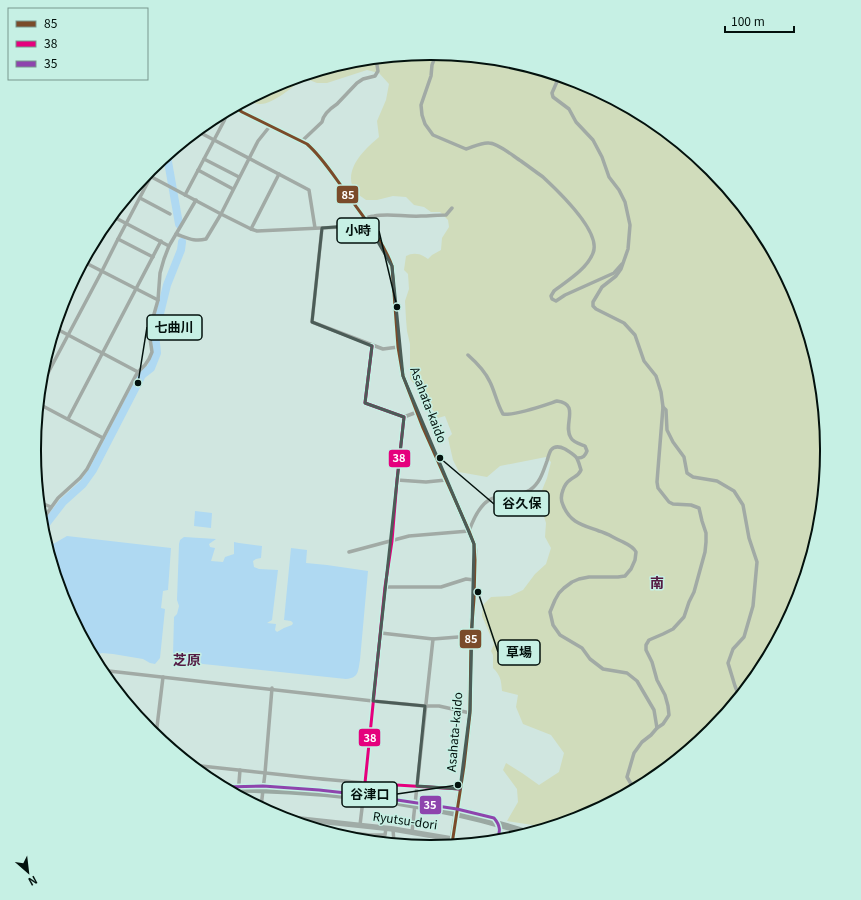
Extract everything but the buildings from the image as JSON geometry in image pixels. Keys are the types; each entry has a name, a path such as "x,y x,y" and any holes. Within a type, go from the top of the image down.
{"highway":[{"path":"240,789 288,791 382,800 458,814 516,830"},
{"path":"246,792 288,793 381,802 429,810 511,831"}],"main road":[{"name":"Ryutsu-dori","path":"309,820 393,829 442,840"}],"street":[{"path":"434,60 431,76 422,105 422,115 425,124 433,135 466,149 490,142 505,150 542,177 565,198 594,239 594,252 586,265 554,291 551,296 552,299 556,301 565,295 614,273 625,260"},
{"path":"302,142 322,122 322,117 357,83 363,79 375,76 378,71 377,64"},
{"path":"557,81 552,93 553,97 569,109 576,122 593,140 602,157 609,177 619,190 625,202 630,225 628,249 622,269 602,287 593,302 593,306 600,312 624,323 635,334 644,361 656,376 661,392 663,407 657,482 658,488 669,502 674,504 691,505 699,508 706,533 705,552 694,592 684,617 673,629 649,640 646,645 646,650 652,662 657,680 665,695 669,715 663,724 642,742 634,753 627,776 631,783"},
{"name":"Asahata-kaido","path":"240,111 307,144 313,149 364,218 387,254 392,266 398,347 403,376 474,544 474,599 471,636 470,713 464,766 452,839"},
{"path":"185,195 224,120"},
{"path":"176,234 198,241 206,239 221,214 258,141 270,126"},
{"path":"203,134 309,190 315,228"},
{"path":"204,159 239,177"},
{"path":"198,170 233,189"},
{"path":"251,229 279,174"},
{"path":"152,178 257,231 342,227 373,216 446,215 452,208"},
{"path":"49,371 148,182"},
{"path":"140,198 170,214"},
{"path":"46,514 58,498 80,478 87,469 138,372 149,359 152,352 149,332 158,300 160,273 169,246 196,200"},
{"path":"117,219 169,246"},
{"path":"322,228 312,322 383,350 398,347"},
{"path":"118,238 153,257"},
{"path":"68,419 161,241"},
{"path":"88,264 158,300"},
{"path":"60,331 138,372"},
{"path":"372,346 365,403 404,417 417,412"},
{"path":"468,355 478,364 491,383 503,414 518,413 557,401 563,402 568,406 570,411 568,430 571,438 585,446 587,450 585,456 578,458"},
{"path":"43,406 103,438"},
{"path":"663,407 666,410 667,430 673,442 684,457 687,473 693,477 717,481 734,491 743,505 749,538 757,562 753,606 744,637 733,650 728,663 737,691"},
{"path":"360,826 385,587 392,541 404,417"},
{"path":"349,552 415,535 469,531 479,510 489,500 497,497 518,495 531,490 539,481 551,450 555,447 561,447 575,455 578,458 581,470 576,477 570,480 563,490 562,503 566,513 578,523 601,531 632,546 636,552 635,560 631,569 625,576 589,577 572,582 564,588 555,600 550,612 553,625 560,635 582,648 590,659 603,669 627,673 637,681 654,710 657,728"},
{"path":"397,480 426,482 446,480"},
{"path":"45,504 51,507"},
{"path":"385,587 441,586 466,579 474,580"},
{"path":"381,633 433,639 471,636"},
{"path":"412,832 433,639"},
{"path":"110,671 425,706 439,706 470,713"},
{"path":"157,727 163,677"},
{"path":"262,801 272,688"},
{"path":"203,766 365,783 460,789"},
{"path":"239,786 240,770"},
{"path":"234,786 263,786 319,790 364,794 415,802 494,818 500,830 500,833"},
{"path":"374,835 385,835 386,828"},
{"path":"393,829 394,838"}],"highlighted area":[{"path":"364,218 392,266 403,376 474,544 470,710 460,789 417,786 425,706 373,701 404,417 365,403 372,346 312,322 322,228 348,226"}],"green space":[{"path":"430,60 456,61 506,68 531,74 580,90 603,101 647,126 668,141 706,175 740,213 768,255 780,278 807,349 817,399 819,425 820,450 817,501 807,551 799,575 780,622 768,645 740,687 723,707 687,743 668,759 647,774 603,799 556,819 534,825 507,821 518,802 517,789 503,770 506,763 539,785 559,772 564,753 551,735 523,724 516,707 518,695 502,691 500,678 498,673 493,668 493,655 491,651 494,644 482,616 483,605 491,597 510,596 523,590 535,574 546,564 551,548 545,537 546,523 540,503 540,495 547,478 551,462 546,457 500,466 487,477 459,472 453,460 448,438 452,434 445,416 438,418 410,379 410,344 407,331 405,301 409,289 408,274 404,270 406,256 418,254 428,259 441,250 442,238 449,227 448,220 440,212 431,212 424,207 414,205 406,197 393,196 377,200 366,200 354,190 351,182 353,167 368,147 379,137 377,121 386,100 389,84 379,73 367,70 327,83 317,83 309,80 355,68 380,64"},
{"path":"295,85 271,101 260,104 255,103"}],"water":[{"path":"195,511 212,513 211,528 194,526"},
{"path":"67,536 171,548 168,590 163,591 161,608 165,609 160,658 155,664 143,659 113,654 99,654 81,622 71,599 52,544"},
{"path":"184,537 216,539 209,544 210,547 215,548 211,561 223,562 225,557 234,554 234,542 262,546 261,558 253,561 254,567 259,569 278,570 272,620 267,623 276,624 275,630 277,632 292,625 293,623 291,621 284,620 291,548 307,550 306,563 368,571 360,660 356,675 346,679 174,661 174,617 177,614 179,606 177,600 179,544 180,540"}],"waterway":[{"path":"168,163 179,224"},
{"path":"47,522 63,502 83,484 93,470 142,375 151,368 157,353 155,334 167,285 181,250 182,242"}],"transit line":[{"name":"85","path":"240,111 307,144 332,173 371,227 388,256 392,266 398,347 403,376 423,428 474,544 475,560 471,636 470,713 464,766 453,839"},
{"name":"38","path":"372,346 365,403 404,417 392,541 385,587 365,783 460,789"},
{"name":"35","path":"235,787 263,786 319,790 457,809 494,818 498,823 499,833"}],"place":[{"name":"小時","path":"397,307"},
{"name":"七曲川","path":"138,383"},
{"name":"谷久保","path":"440,458"},
{"name":"草場","path":"478,592"},
{"name":"谷津口","path":"458,785"}],"district":[{"name":"南","path":"657,583"},
{"name":"芝原","path":"187,660"}]}
